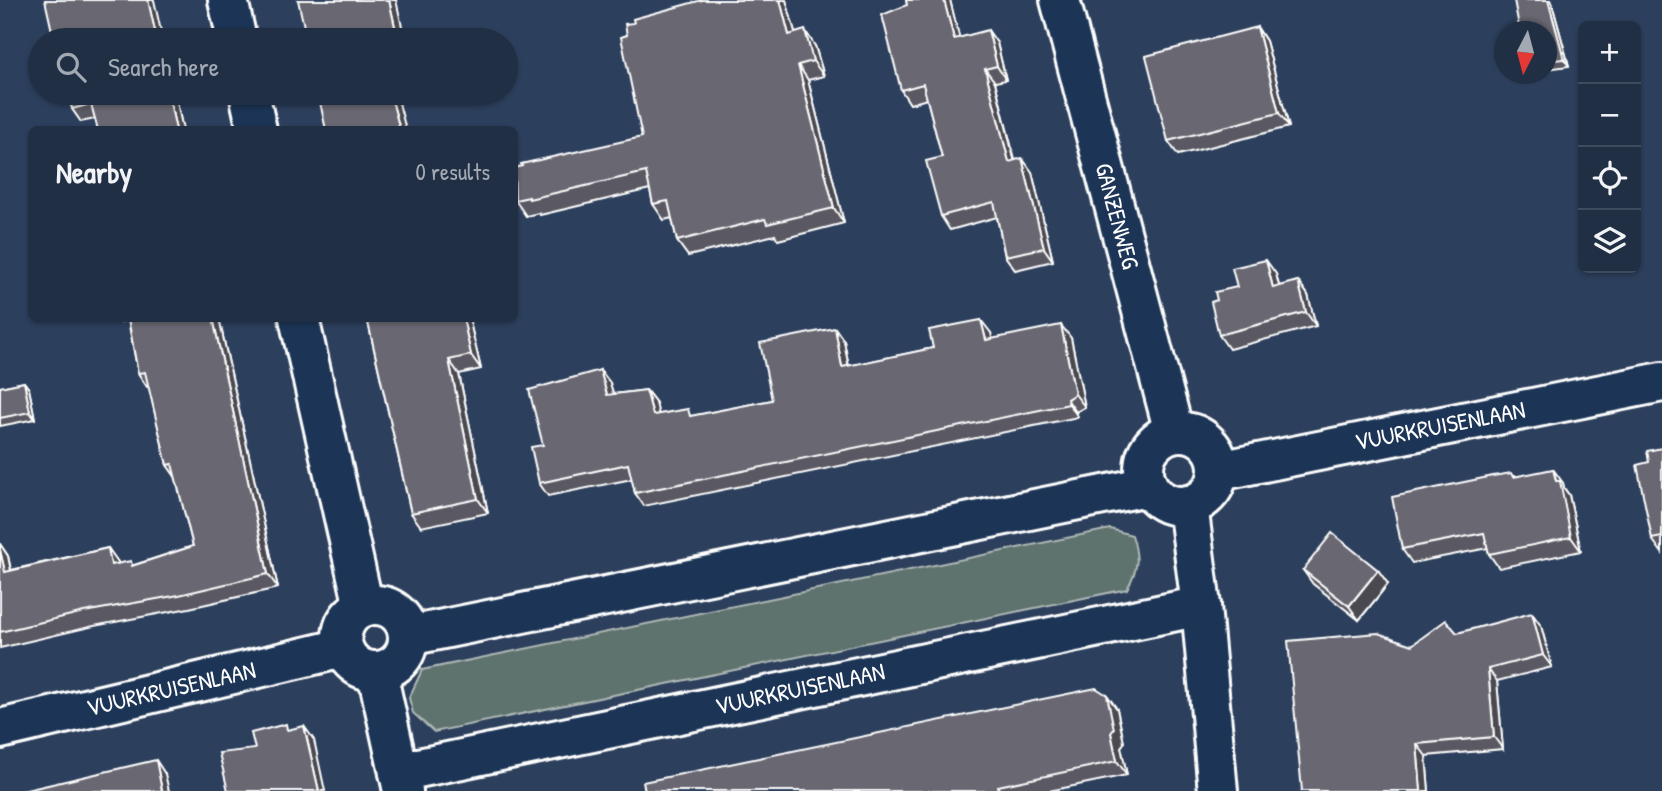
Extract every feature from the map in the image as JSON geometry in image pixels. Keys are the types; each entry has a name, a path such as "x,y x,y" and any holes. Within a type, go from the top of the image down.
{"street":[{"path":"228,0 234,28"},
{"name":"GANZENWEG","path":"1060,0 1174,432"},
{"path":"252,105 256,126"},
{"path":"300,322 364,607"},
{"name":"VUURKRUISENLAAN","path":"1219,471 1662,382"},
{"path":"1174,432 1187,432 1200,437 1210,446 1217,458 1219,471 1209,494 1188,505 1165,502 1148,486 1144,472 1145,459 1151,446 1161,437 1174,432"},
{"path":"409,636 1148,486"},
{"path":"1188,505 1219,791"},
{"name":"VUURKRUISENLAAN","path":"401,781 1201,606"},
{"path":"364,607 388,607 398,614 409,636 404,656 387,670 377,672 356,666 343,648 343,628 355,611 364,607"},
{"name":"VUURKRUISENLAAN","path":"0,729 343,648"},
{"path":"377,672 401,781"}],"green space":[{"path":"1110,529 1132,535 1137,556 1136,568 1127,589 434,732 413,713 409,698 422,670"}],"building":[{"path":"45,0 148,0 154,28 51,28"},
{"path":"298,0 389,0 395,28 304,28"},
{"path":"702,0 780,0 789,35 805,30 813,61 798,65 834,208 767,224 765,219 677,241 668,201 653,204 646,172 518,199 518,167 522,166 521,164 642,137 621,37 627,35 625,24 634,23 633,19"},
{"path":"906,0 944,0 954,39 988,30 997,66 985,69 1009,162 1022,158 1044,248 1005,256 994,202 941,216 926,161 942,157 923,84 901,90 882,15 907,5"},
{"path":"1514,0 1548,0 1554,21 1518,21"},
{"path":"1257,27 1279,113 1168,141 1146,56"},
{"path":"1557,33 1564,59 1557,60"},
{"path":"71,105 87,105 72,109"},
{"path":"91,105 171,105 175,126 97,126"},
{"path":"321,105 393,105 399,126 325,126"},
{"path":"1266,260 1273,288 1298,281 1306,312 1219,335 1211,302 1217,300 1215,292 1237,287 1232,268"},
{"path":"981,320 986,340 1061,325 1075,394 1067,399 1069,404 635,493 628,464 539,483 531,447 543,445 529,390 600,370 607,395 646,390 653,415 688,409 690,416 772,400 760,343 835,328 842,367 933,348 929,330"},
{"path":"129,322 214,322 268,574 0,632 0,550 5,572 108,548 111,565 131,561 132,566 193,546 172,464 167,465 145,372 138,373"},
{"path":"368,322 464,322 471,355 449,360 478,499 411,513"},
{"path":"24,382 30,412 0,418 0,387"},
{"path":"1662,448 1662,537 1652,539 1637,465 1649,462 1647,451"},
{"path":"1553,469 1556,481 1560,481 1571,537 1489,554 1484,533 1402,549 1392,497 1493,476 1511,473 1513,477"},
{"path":"1332,533 1378,570 1349,606 1303,570"},
{"path":"1532,613 1543,655 1488,669 1494,737 1417,744 1421,791 1302,791 1288,641 1378,633 1412,645 1446,620 1457,633"},
{"path":"1096,688 1107,695 1117,761 998,786 999,791 645,791 643,782"},
{"path":"286,724 287,730 304,726 319,791 228,791 219,753 255,749 251,733"},
{"path":"156,760 162,791 22,791"}]}
